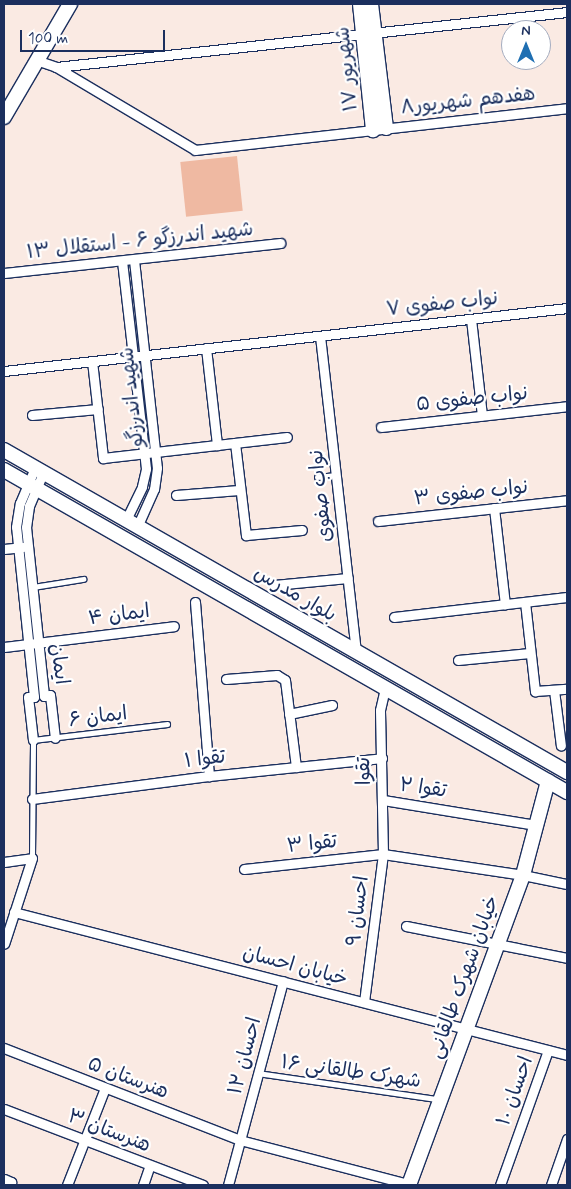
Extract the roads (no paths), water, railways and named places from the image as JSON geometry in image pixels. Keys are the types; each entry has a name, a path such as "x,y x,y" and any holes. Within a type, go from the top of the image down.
{"main road":[{"path":"4,117 70,4"},
{"name":"۱۷ شهریور","path":"360,4 369,33 379,129"},
{"name":"۱۷ شهریور","path":"369,33 372,4"},
{"name":"بلوار مدرس","path":"4,450 567,772"},
{"name":"بلوار مدرس","path":"4,470 567,792"},
{"name":"خیابان شهرک طالقانی","path":"409,1185 523,875 548,781"}],"street":[{"path":"36,60 56,67 567,12"},
{"name":"هفدهم شهریور۸","path":"56,67 195,150 567,108"},
{"name":"شهید اندرزگو ۶ - استقلال ۱۳","path":"4,273 280,243"},
{"name":"شهید اندرزگو","path":"132,524 154,488 157,468 134,260"},
{"path":"122,261 146,469 132,524"},
{"name":"نواب صفوی ۷","path":"4,371 567,308"},
{"path":"471,319 482,415"},
{"name":"نواب صفوی","path":"320,336 356,652"},
{"path":"206,348 217,445"},
{"path":"92,361 103,458 287,437"},
{"name":"نواب صفوی ۵","path":"381,426 567,406"},
{"path":"32,415 98,409"},
{"path":"235,443 239,490 246,535 302,530"},
{"name":"ایمان","path":"33,740 28,698 34,697 16,515 39,471"},
{"name":"ایمان","path":"32,486 26,516 28,546 44,696 50,695 55,738"},
{"path":"176,496 239,490"},
{"name":"نواب صفوی ۳","path":"378,521 567,500"},
{"path":"494,508 505,604"},
{"path":"4,549 28,546"},
{"path":"274,585 348,578"},
{"path":"394,617 567,597"},
{"path":"195,602 209,776"},
{"path":"525,602 535,691 567,689"},
{"name":"ایمان ۴","path":"4,647 174,626"},
{"path":"458,660 530,653"},
{"path":"226,679 282,676 285,680 296,767"},
{"name":"تقوا","path":"383,854 380,710 385,688"},
{"path":"554,690 561,746"},
{"path":"289,714 332,705"},
{"name":"تقوا ۱","path":"32,799 209,776 382,758"},
{"name":"تقوا ۲","path":"383,800 536,824"},
{"name":"تقوا ۳","path":"244,869 383,854 523,875 567,884"},
{"name":"احسان ۹","path":"364,1002 383,854"},
{"path":"4,862 32,858 4,944"},
{"name":"خیابان احسان","path":"14,912 567,1055"},
{"path":"406,926 497,946 567,958"},
{"name":"احسان ۱۲","path":"228,1185 283,981"},
{"name":"هنرستان ۵","path":"4,1048 240,1140 409,1185"},
{"name":"احسان ۱۰","path":"500,1185 548,1050"},
{"path":"67,1185 106,1088"},
{"name":"هنرستان ۳","path":"4,1109 202,1185"},
{"path":"551,1185 567,1139"},
{"path":"143,1185 150,1165"},
{"path":"4,1180 11,1182 10,1185"}],"lane":[{"path":"317,477 336,475"},
{"path":"32,587 83,579"},
{"path":"34,697 44,696"},
{"name":"ایمان ۶","path":"33,740 167,724"},
{"name":"ایمان","path":"32,858 33,740"},
{"name":"شهرک طالقانی ۱۶","path":"258,1074 440,1100"}]}
